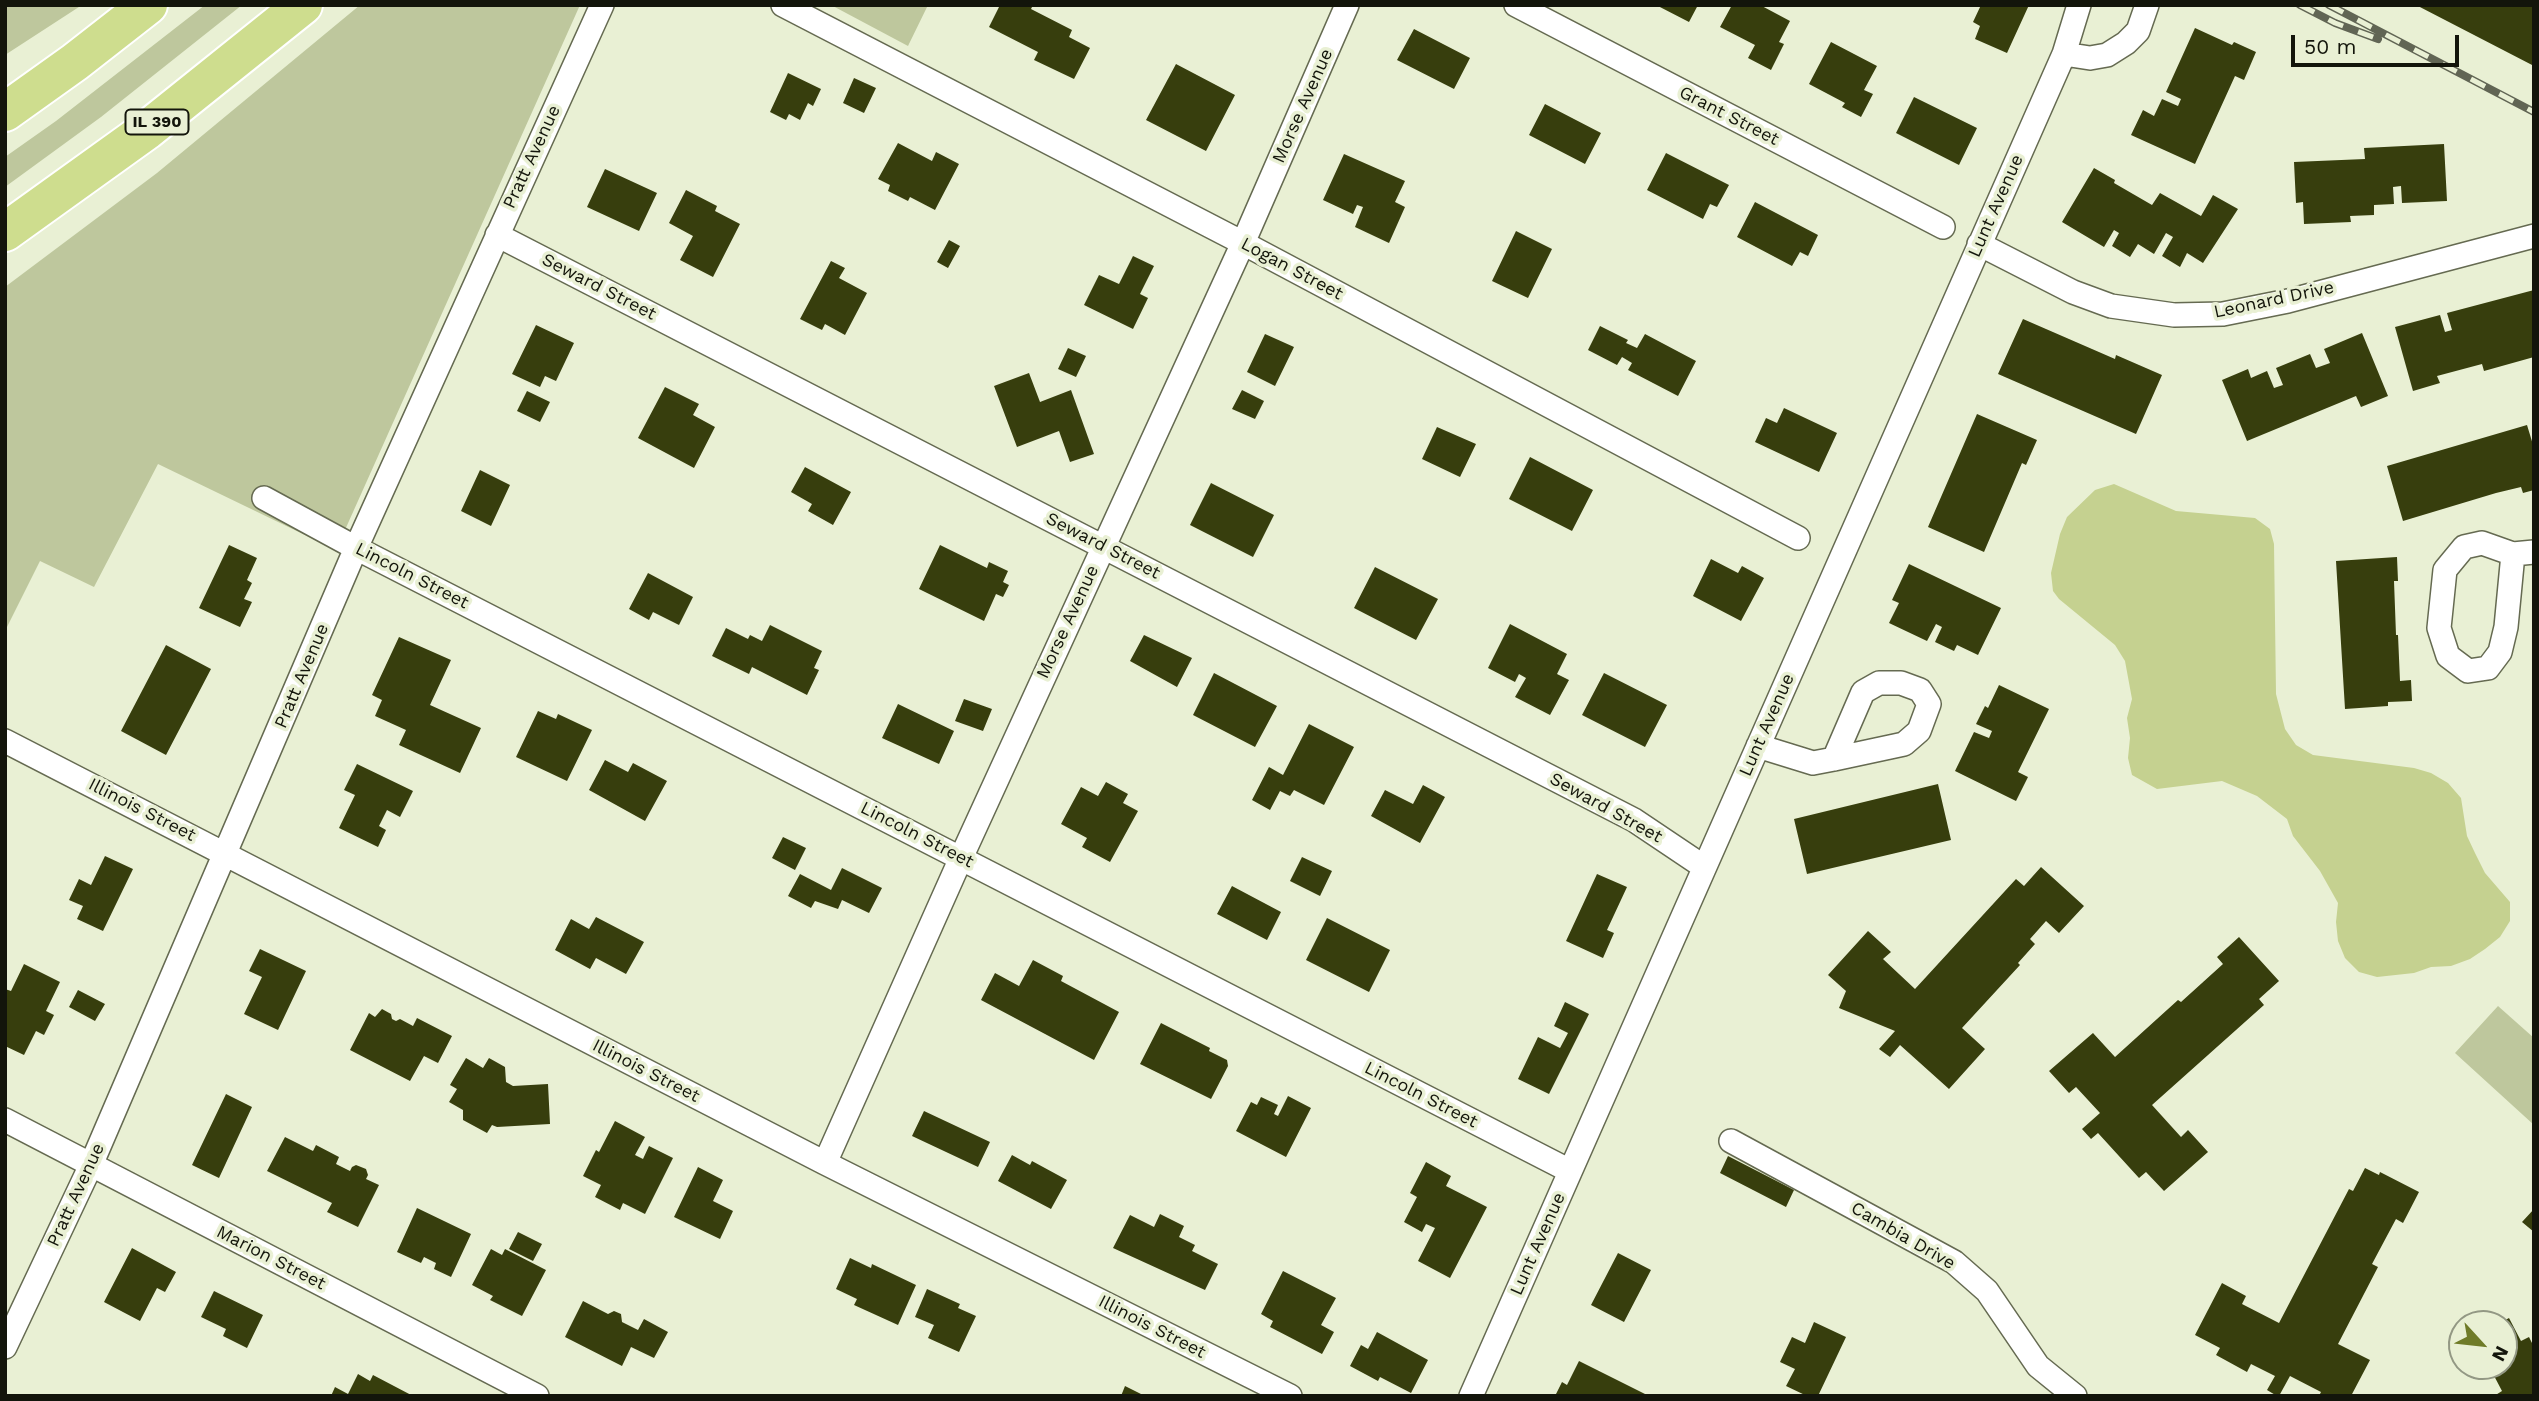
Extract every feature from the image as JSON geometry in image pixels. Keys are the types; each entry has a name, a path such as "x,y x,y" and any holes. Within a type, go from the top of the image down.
{"highway":[{"path":"5,112 148,5"},
{"name":"IL 390","path":"5,232 147,130 303,5"}],"street":[{"name":"Pratt Avenue","path":"5,1347 91,1165 356,548 602,5"},
{"name":"Logan Street","path":"783,5 1243,243 1798,538"},
{"name":"Morse Avenue","path":"825,1163 961,858 1243,243 1347,5"},
{"name":"Grant Street","path":"1516,5 1943,227"},
{"name":"Lunt Avenue","path":"1471,1396 2064,54 2079,5"},
{"path":"2064,54 2091,58 2107,55 2126,43 2138,31 2147,5"},
{"name":"Seward Street","path":"497,235 1634,820 1704,867"},
{"name":"Leonard Drive","path":"1979,244 2073,292 2111,306 2174,315 2223,314 2288,301 2534,236"},
{"name":"Lincoln Street","path":"264,498 356,548 1570,1171"},
{"path":"2482,543 2523,553 2500,652 2488,668 2468,671 2448,656 2439,628 2445,570 2463,547 2482,543"},
{"name":"Illinois Street","path":"5,741 825,1163 1290,1396"},
{"path":"1758,746 1813,763 1834,759"},
{"name":"Marion Street","path":"5,1120 537,1396"},
{"name":"Cambia Drive","path":"1731,1140 1954,1262 1987,1291 2038,1366 2075,1396"}],"shaded area":[{"path":"5,5 82,5 5,55"},
{"path":"205,5 242,5 101,117 5,187 5,157 56,121"},
{"path":"360,5 580,5 336,550 158,464 94,587 40,561 5,631 5,287 157,173"},
{"path":"831,5 928,5 908,46"},
{"path":"2114,484 2176,511 2255,518 2270,529 2274,544 2276,694 2285,729 2296,745 2313,755 2414,768 2431,773 2448,783 2461,798 2467,836 2485,873 2510,902 2510,921 2500,937 2470,959 2451,966 2377,977 2359,972 2345,958 2338,941 2338,903 2320,871 2293,836 2287,819 2257,796 2222,781 2157,789 2132,775 2128,758 2130,738 2127,718 2132,699 2125,661 2115,645 2059,599 2053,591 2051,573 2067,517 2095,490"},
{"path":"2498,1006 2534,1038 2534,1125 2455,1053"}],"building":[{"path":"1000,5 1033,5 1031,9 1072,30 1069,37 1090,48 1074,79 1034,60 1038,52 989,27"},
{"path":"1656,5 1698,5 1689,22"},
{"path":"1732,5 1760,5 1790,21 1779,42 1784,44 1771,70 1748,58 1755,45 1720,27"},
{"path":"1981,5 2029,5 2007,53 1975,39 1980,26 1973,22"},
{"path":"2416,5 2534,5 2534,66"},
{"path":"2195,28 2232,45 2234,42 2256,52 2244,80 2235,76 2195,164 2131,135 2143,110 2154,116 2162,99 2178,106 2181,99 2166,92"},
{"path":"1414,29 1470,58 1454,89 1397,60"},
{"path":"1831,42 1877,66 1864,90 1873,94 1861,117 1842,107 1845,103 1809,84"},
{"path":"1176,64 1235,95 1206,151 1146,120"},
{"path":"788,73 821,89 813,106 808,103 800,120 789,114 786,120 770,112"},
{"path":"854,78 876,88 864,113 843,103"},
{"path":"1914,97 1977,128 1959,165 1896,133"},
{"path":"1545,104 1601,133 1585,164 1529,135"},
{"path":"898,143 932,161 936,152 959,164 935,210 910,197 908,201 888,191 890,185 878,179"},
{"path":"2444,144 2447,201 2402,203 2401,186 2393,187 2394,204 2374,205 2374,215 2350,216 2351,222 2304,224 2303,202 2296,203 2294,162 2365,159 2364,148"},
{"path":"1666,153 1729,185 1717,207 1710,204 1703,219 1647,190"},
{"path":"1344,154 1405,181 1395,202 1405,207 1389,243 1355,227 1363,207 1357,205 1353,214 1323,200"},
{"path":"2094,168 2152,205 2160,193 2201,216 2213,195 2238,209 2203,263 2187,253 2180,267 2162,256 2173,237 2166,233 2154,254 2138,244 2130,257 2112,246 2119,233 2114,230 2104,247 2062,222"},
{"path":"605,169 657,193 639,231 587,207"},
{"path":"686,190 717,206 715,211 740,224 713,277 680,260 693,236 669,223"},
{"path":"1755,202 1818,235 1808,256 1800,252 1792,266 1737,237"},
{"path":"1516,231 1552,249 1528,298 1492,281"},
{"path":"949,240 960,246 948,268 937,262"},
{"path":"1133,256 1154,266 1140,294 1148,298 1133,329 1084,305 1099,275 1119,284"},
{"path":"831,261 845,268 839,278 867,293 845,335 825,324 822,330 800,319"},
{"path":"2534,290 2534,357 2484,371 2482,364 2437,376 2440,383 2413,391 2395,327 2440,315 2445,332 2452,330 2447,313"},
{"path":"2023,319 2115,359 2116,355 2162,375 2136,434 1998,374"},
{"path":"536,325 574,343 556,381 545,376 540,387 512,374"},
{"path":"1600,326 1628,340 1626,343 1637,348 1645,334 1696,361 1678,396 1628,370 1632,363 1622,357 1617,365 1588,350"},
{"path":"2362,333 2388,396 2361,407 2356,396 2247,441 2222,380 2248,369 2251,378 2267,371 2274,388 2283,385 2276,368 2310,354 2316,368 2330,363 2324,349"},
{"path":"1265,334 1294,347 1275,386 1247,372"},
{"path":"1068,348 1086,356 1076,377 1058,369"},
{"path":"1029,373 1040,402 1071,390 1094,454 1070,462 1059,431 1017,447 994,386"},
{"path":"665,387 699,404 693,415 715,427 694,468 638,438"},
{"path":"1242,390 1264,401 1255,419 1232,409"},
{"path":"527,391 550,402 540,422 517,411"},
{"path":"1784,408 1837,433 1819,472 1755,442 1766,418 1777,423"},
{"path":"1977,414 2037,440 2026,465 2022,463 1984,552 1928,527"},
{"path":"2527,425 2534,448 2534,490 2523,493 2521,487 2403,521 2387,466"},
{"path":"1437,427 1476,444 1460,477 1422,459"},
{"path":"1530,457 1593,490 1572,531 1509,499"},
{"path":"805,467 851,492 833,525 808,511 812,504 791,492"},
{"path":"480,470 510,485 491,526 461,511"},
{"path":"1211,483 1274,515 1253,557 1190,525"},
{"path":"229,545 257,558 247,580 252,583 244,599 252,602 240,627 199,608"},
{"path":"940,545 987,568 989,562 1008,571 1003,582 1009,585 1003,597 996,594 984,621 919,589"},
{"path":"2397,557 2398,581 2394,581 2400,681 2411,680 2412,701 2388,702 2388,706 2345,709 2336,561"},
{"path":"1711,559 1738,573 1742,566 1764,578 1741,621 1693,596"},
{"path":"1909,564 2001,608 1978,655 1957,645 1954,651 1935,642 1942,627 1936,624 1927,641 1889,623 1899,603 1892,600"},
{"path":"1375,567 1438,599 1416,640 1354,608"},
{"path":"648,573 693,597 679,625 653,612 649,620 629,609"},
{"path":"1510,624 1567,654 1557,674 1569,680 1550,715 1515,697 1526,678 1519,674 1515,682 1488,668"},
{"path":"770,625 822,651 814,668 819,670 807,695 752,667 749,674 712,656 726,628 748,639 750,635 762,641"},
{"path":"1144,635 1192,658 1177,687 1130,661"},
{"path":"399,637 451,660 430,705 481,728 460,773 399,745 406,730 375,716 382,700 372,695"},
{"path":"166,645 211,669 166,755 121,731"},
{"path":"1214,673 1277,706 1255,747 1193,715"},
{"path":"1604,673 1667,705 1645,747 1582,715"},
{"path":"1999,685 2049,709 2018,772 2028,777 2016,801 1955,771 1974,732 1989,738 1992,731 1976,724 1985,706 1988,708"},
{"path":"964,699 992,709 983,731 955,721"},
{"path":"898,704 954,731 939,764 882,738"},
{"path":"538,711 556,719 558,714 592,730 567,781 516,757"},
{"path":"1309,724 1354,747 1324,805 1294,790 1290,796 1280,791 1270,810 1252,800 1269,767 1283,775"},
{"path":"605,760 628,772 633,763 667,781 645,821 589,790"},
{"path":"357,764 413,791 400,817 387,810 379,826 386,830 378,847 339,828 355,795 344,790"},
{"path":"1106,782 1128,794 1123,803 1138,811 1110,862 1082,847 1087,838 1061,824 1081,787 1098,796"},
{"path":"1938,784 1951,840 1807,874 1794,819"},
{"path":"1423,785 1445,797 1420,843 1371,816 1385,790 1413,804"},
{"path":"783,837 806,848 795,870 772,858"},
{"path":"105,856 133,869 103,931 77,919 83,906 69,900 79,879 91,885"},
{"path":"1302,857 1332,871 1320,896 1290,881"},
{"path":"2041,867 2084,906 2059,933 2046,921 2030,939 2035,944 2018,963 2020,965 1962,1028 1985,1049 1949,1089 1900,1045 1890,1057 1879,1049 1895,1031 1839,1008 1846,991 1828,975 1868,931 1891,952 1883,959 1915,989 2016,879 2024,886"},
{"path":"842,868 882,888 869,913 842,900 838,909 815,901 811,908 788,896 800,874 831,890"},
{"path":"1597,874 1627,887 1607,930 1614,933 1603,958 1566,941"},
{"path":"1232,886 1281,912 1267,940 1217,914"},
{"path":"596,917 644,942 626,974 596,958 590,969 555,950 571,919 589,929"},
{"path":"1327,918 1390,950 1369,992 1306,960"},
{"path":"2239,937 2279,981 2259,999 2264,1005 2152,1105 2181,1137 2188,1130 2208,1152 2164,1191 2146,1172 2139,1178 2098,1133 2091,1139 2082,1129 2100,1113 2076,1087 2069,1093 2049,1071 2093,1033 2115,1057 2223,964 2217,957"},
{"path":"260,949 306,971 278,1030 244,1014 262,977 249,971"},
{"path":"1033,960 1063,976 1061,981 1119,1012 1094,1060 981,1000 995,973 1019,986"},
{"path":"24,964 60,982 46,1011 54,1015 44,1035 36,1031 24,1055 5,1046 5,989 11,991"},
{"path":"78,990 105,1004 95,1021 69,1007"},
{"path":"1565,1002 1589,1014 1549,1094 1518,1079 1538,1037 1560,1048 1568,1033 1554,1026"},
{"path":"382,1009 396,1021 400,1019 413,1026 417,1018 452,1036 438,1063 424,1056 410,1081 350,1050 369,1013 375,1017"},
{"path":"1161,1023 1210,1048 1209,1051 1227,1060 1228,1066 1211,1099 1140,1064"},
{"path":"466,1058 483,1068 489,1058 505,1067 506,1082 513,1086 548,1084 550,1124 492,1125 487,1133 463,1120 463,1110 449,1102 457,1089 450,1085"},
{"path":"226,1094 252,1107 219,1178 192,1165"},
{"path":"1288,1096 1311,1108 1286,1157 1236,1131 1251,1102 1257,1105 1261,1097 1278,1105 1274,1114 1278,1116"},
{"path":"924,1111 990,1142 978,1167 912,1136"},
{"path":"615,1121 645,1137 635,1155 643,1159 649,1146 673,1158 645,1214 623,1203 620,1210 595,1197 601,1185 583,1176"},
{"path":"285,1137 313,1151 316,1145 339,1157 336,1164 350,1171 356,1165 366,1169 366,1179 379,1185 358,1227 327,1212 332,1203 267,1171"},
{"path":"1012,1155 1030,1165 1032,1161 1067,1180 1051,1209 998,1181"},
{"path":"1728,1156 1794,1190 1786,1207 1720,1173"},
{"path":"1426,1162 1451,1176 1446,1186 1487,1207 1450,1278 1418,1261 1435,1228 1426,1224 1422,1232 1404,1222 1417,1197 1410,1193"},
{"path":"698,1167 723,1180 713,1201 733,1211 720,1239 674,1217"},
{"path":"2365,1168 2379,1175 2380,1172 2419,1192 2403,1223 2396,1219 2372,1264 2378,1267 2338,1344 2370,1360 2351,1396 2319,1396 2321,1392 2290,1376 2277,1396 2267,1390 2275,1376 2251,1364 2247,1372 2216,1355 2220,1348 2195,1335 2222,1283 2246,1296 2242,1304 2279,1323 2349,1189 2353,1191"},
{"path":"417,1208 471,1234 451,1277 434,1269 436,1263 424,1257 421,1263 397,1252"},
{"path":"2534,1209 2534,1232 2522,1222"},
{"path":"1160,1214 1184,1226 1179,1237 1195,1245 1192,1251 1218,1264 1205,1290 1113,1248 1130,1215 1154,1227"},
{"path":"518,1232 542,1244 533,1261 509,1249"},
{"path":"132,1248 176,1272 165,1292 157,1288 140,1321 104,1302"},
{"path":"491,1249 502,1255 505,1249 546,1270 522,1316 490,1300 493,1296 472,1285"},
{"path":"1618,1253 1651,1270 1624,1322 1591,1305"},
{"path":"850,1258 871,1268 872,1264 916,1285 898,1325 854,1305 857,1299 836,1289"},
{"path":"1283,1271 1336,1298 1321,1325 1334,1332 1322,1354 1270,1327 1273,1321 1261,1314"},
{"path":"927,1289 960,1304 958,1308 976,1316 959,1352 928,1338 934,1325 915,1317"},
{"path":"214,1291 263,1315 247,1348 223,1336 226,1329 201,1317"},
{"path":"583,1301 608,1314 614,1311 621,1314 622,1322 638,1330 644,1319 668,1332 654,1358 631,1347 622,1366 565,1337"},
{"path":"1814,1322 1846,1337 1818,1396 1807,1396 1786,1386 1795,1369 1780,1362 1792,1337 1805,1343"},
{"path":"1377,1332 1428,1360 1411,1393 1380,1377 1378,1381 1350,1366 1361,1345 1368,1349"},
{"path":"2518,1335 2521,1341 2529,1337 2534,1347 2534,1396 2494,1396 2502,1391 2496,1380 2518,1380"},
{"path":"1579,1361 1649,1396 1555,1396 1562,1382 1567,1385"},
{"path":"358,1374 370,1381 373,1375 413,1396 331,1396 335,1387 348,1394"},
{"path":"1125,1386 1145,1396 1121,1396"}],"railway":[{"path":"2300,5 2335,23 2378,39"},
{"path":"2329,5 2534,112"}]}
